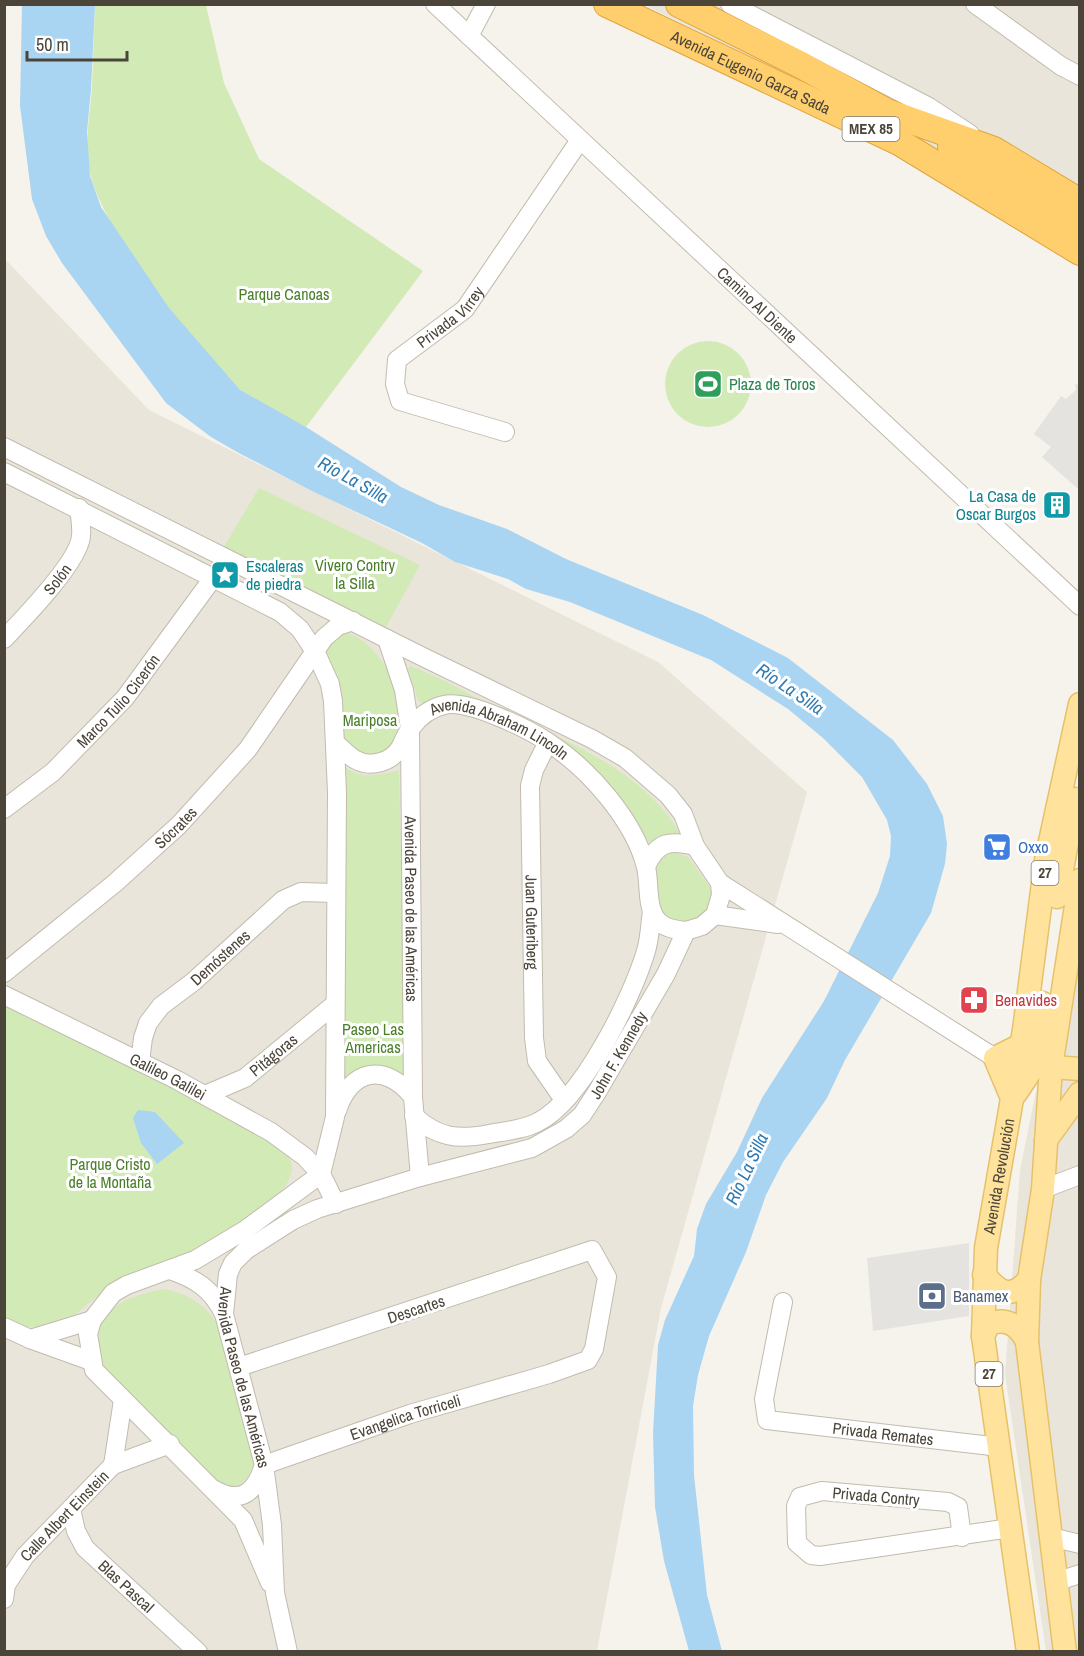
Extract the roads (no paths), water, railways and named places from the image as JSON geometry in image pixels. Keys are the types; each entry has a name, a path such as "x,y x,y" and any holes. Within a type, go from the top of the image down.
{"highway":[{"name":"Avenida Eugenio Garza Sada","path":"607,4 899,142 1080,252"},
{"name":"Avenida Eugenio Garza Sada","path":"679,4 801,65 887,112 994,150 1080,202"},
{"path":"652,26 685,54 716,73 824,123 945,185 1033,238 1080,270"},
{"path":"887,112 957,150 1080,224"}],"main road":[{"name":"27","path":"1065,1652 1026,1342 1029,1280 1043,1189 1046,1140 1031,1061 1046,860 1080,704"},
{"path":"1012,1097 1031,1061 1070,875 1080,777"},
{"name":"27","path":"1031,1061 1070,875"},
{"path":"995,1058 1080,1069"},
{"path":"995,1058 1007,1080 1012,1097"},
{"path":"1046,1140 1080,1093"},
{"name":"Avenida Revolución","path":"1012,1097 986,1248 983,1336 1028,1652"},
{"path":"984,1275 999,1291 1003,1292 1020,1289 1029,1280"},
{"path":"983,1336 989,1324 1006,1322 1020,1330 1026,1342"}],"street":[{"name":"Camino Al Diente","path":"435,4 1080,606"},
{"path":"469,36 486,4"},
{"path":"730,4 929,107 994,150"},
{"path":"975,4 1061,66 1080,76"},
{"name":"Privada Virrey","path":"505,432 400,401 395,384 397,360 465,309 580,140"},
{"name":"Avenida Abraham Lincoln","path":"4,447 592,739 625,758 668,795 682,814 695,846 720,883"},
{"path":"4,472 79,508 280,612 300,628 316,653 330,684 335,743 335,1117"},
{"name":"Solón","path":"4,639 42,599 77,549 81,537 79,508"},
{"name":"Marco Tulio Cicerón","path":"4,809 53,772 125,698 213,578"},
{"name":"Sócrates","path":"4,973 115,883 179,825 248,749 316,653 318,645 331,630 353,621"},
{"name":"Avenida Paseo de las Américas","path":"274,1593 272,1525 264,1465 224,1314 228,1274 233,1263 246,1250 293,1220 420,1177 412,1097 410,729 404,690 387,639"},
{"name":"Avenida Abraham Lincoln","path":"335,743 355,759 375,764 385,761 399,749 410,729 426,713 444,705 458,703 472,706 548,742 588,774 616,808 638,846 646,866 652,911"},
{"name":"Juan Guteriberg","path":"548,742 534,770 530,786 534,1038 537,1061 564,1100"},
{"path":"646,866 651,855 662,846 670,843 695,846"},
{"path":"652,911 657,921 665,926 686,931 702,926 715,915 721,895 720,883"},
{"path":"720,883 803,938 911,1002 995,1058"},
{"name":"Demóstenes","path":"140,1062 143,1038 148,1023 161,1006 193,982 283,900 301,892 335,894"},
{"name":"John F. Kennedy","path":"414,1116 444,1136 468,1138 522,1128 539,1122 579,1083 622,1009 647,948 652,911"},
{"path":"715,915 785,925"},
{"name":"John F. Kennedy","path":"420,1177 532,1148 566,1129 582,1115 666,974 686,931"},
{"name":"Galileo Galilei","path":"4,995 205,1095 278,1137 305,1157 321,1174 336,1204"},
{"name":"Pitágoras","path":"205,1095 244,1078 335,1004"},
{"path":"4,1327 91,1361 88,1334 92,1320 113,1293 127,1285 195,1260 245,1230 321,1174 335,1117 345,1092 353,1083 365,1076 380,1073 394,1078 412,1097"},
{"path":"1043,1189 1080,1175"},
{"name":"Descartes","path":"239,1367 592,1250"},
{"name":"Evangelica Torriceli","path":"264,1465 410,1414 549,1374 588,1360 594,1349 607,1277 592,1250"},
{"path":"170,1270 187,1276 209,1289 224,1314"},
{"name":"Privada Remates","path":"783,1302 764,1399 767,1420 999,1447"},
{"path":"30,1339 92,1320"},
{"name":"Avenida Paseo de las Américas","path":"91,1361 94,1370 243,1520 274,1593 288,1652"},
{"name":"Calle Albert Einstein","path":"112,1465 123,1400"},
{"name":"Calle Albert Einstein","path":"5,1590 25,1556 112,1465 170,1444"},
{"path":"215,1490 235,1496 247,1493 259,1482 264,1465"},
{"name":"Privada Contry","path":"962,1537 958,1507 948,1502 822,1491 801,1497 796,1506 797,1543 811,1555 962,1537 1010,1528"},
{"name":"Blas Pascal","path":"71,1509 76,1531 85,1548 198,1652"},
{"path":"1051,1537 1080,1544"},
{"path":"1055,1582 1080,1574"}],"water":[{"name":"Río La Silla","path":"22,5 95,5 87,132 90,176 101,207 169,308 240,390 306,427 401,487 439,505 507,529 566,559 703,615 788,658 893,740 927,784 943,816 947,844 945,864 931,913 845,1060 827,1098 783,1162 766,1195 746,1252 709,1336 698,1375 693,1406 694,1475 707,1595 722,1651 689,1651 664,1561 655,1507 653,1433 658,1345 665,1320 694,1256 697,1229 706,1204 737,1152 762,1098 824,1001 878,893 890,856 891,836 887,820 862,777 823,738 788,709 711,660 570,602 526,589 508,579 455,562 422,543 312,491 237,452 211,437 166,403 62,263 46,236 32,199 20,106"},
{"path":"138,1110 155,1112 184,1143 157,1164 141,1143 133,1118"}],"place":[{"name":"Plaza de Toros","path":"708,384"},
{"name":"La Casa de Oscar Burgos","path":"1057,505"},
{"name":"Escaleras de piedra","path":"225,575"},
{"name":"Oxxo","path":"997,847"},
{"name":"Benavides","path":"974,1000"},
{"name":"Banamex","path":"932,1296"}],"park label":[{"name":"Parque Canoas","path":"284,294"},
{"name":"Vivero Contry la Silla","path":"355,574"},
{"name":"Mariposa","path":"370,720"},
{"name":"Paseo Las Americas","path":"373,1038"},
{"name":"Parque Cristo de la Montaña","path":"110,1173"}]}
